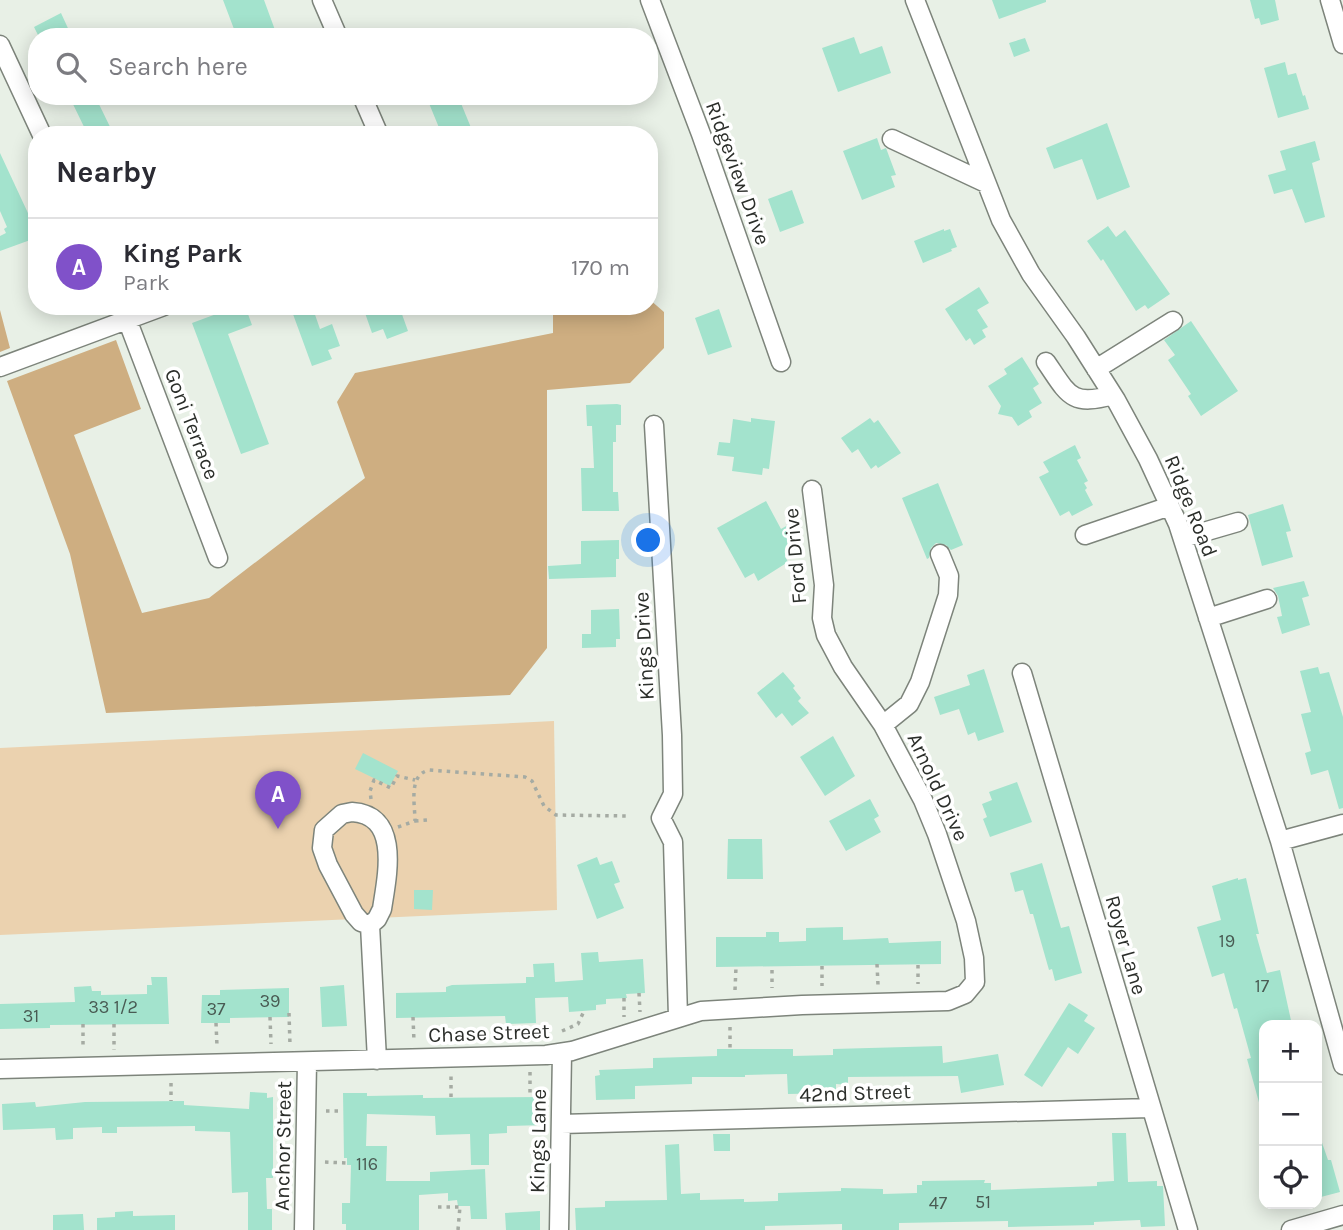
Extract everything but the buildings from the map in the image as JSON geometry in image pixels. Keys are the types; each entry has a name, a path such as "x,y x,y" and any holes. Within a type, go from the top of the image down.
{"street":[{"path":"322,0 334,28"},
{"name":"Ridgeview Drive","path":"650,0 701,134 781,362"},
{"name":"Ridge Road","path":"915,0 1001,220 1016,249 1096,369 1149,459 1183,538 1280,841 1343,1065"},
{"path":"1330,0 1343,44"},
{"path":"0,46 38,126"},
{"path":"366,105 375,126"},
{"path":"892,139 986,183"},
{"path":"0,367 120,315"},
{"name":"Goni Terrace","path":"126,315 218,558"},
{"path":"1096,369 1173,321"},
{"path":"1046,362 1068,394 1091,401 1112,395"},
{"name":"Kings Drive","path":"654,425 672,735 673,794 661,818 673,842 678,1017"},
{"name":"Ford Drive","path":"812,491 824,584 822,618"},
{"path":"1085,535 1170,506"},
{"path":"1183,538 1238,522"},
{"path":"883,724 909,704 924,670 948,595 949,576 940,554"},
{"path":"1208,618 1267,598"},
{"name":"Arnold Drive","path":"822,618 831,648 883,724 923,800 966,921 976,975 971,989"},
{"name":"Royer Lane","path":"1022,673 1188,1230"},
{"path":"363,813 377,821 385,833 382,909 370,925 361,922 354,914 322,848 324,830 342,814 363,813"},
{"path":"1280,841 1343,824"},
{"path":"370,925 377,1060"},
{"name":"Chase Street","path":"0,1069 562,1053 701,1011 948,1001 959,998 971,989"},
{"name":"Kings Lane","path":"559,1230 562,1053"},
{"name":"Anchor Street","path":"304,1230 307,1062"},
{"name":"42nd Street","path":"561,1124 1150,1108"},
{"path":"1291,1230 1343,1215"}],"path":[{"path":"415,821 415,780 420,773 429,770 525,777 534,784 544,806 556,815 626,816"},
{"path":"370,790 374,780 391,788 397,776 415,780"},
{"path":"409,822 428,820"},
{"path":"877,964 877,985"},
{"path":"918,965 918,985"},
{"path":"822,966 822,986"},
{"path":"735,990 736,967"},
{"path":"772,970 772,988"},
{"path":"639,993 640,1013"},
{"path":"624,998 624,1018"},
{"path":"562,1031 578,1024 584,1011"},
{"path":"289,1013 290,1045"},
{"path":"270,1017 271,1046"},
{"path":"413,1017 414,1042"},
{"path":"83,1024 83,1051"},
{"path":"114,1024 114,1050"},
{"path":"216,1024 217,1047"},
{"path":"730,1027 730,1049"},
{"path":"530,1072 530,1097"},
{"path":"451,1075 451,1097"},
{"path":"171,1082 171,1101"},
{"path":"326,1111 343,1111"},
{"path":"325,1162 347,1163"},
{"path":"438,1207 460,1207 458,1230"}],"shaded area":[{"path":"658,307 664,312 664,348 630,383 547,390 547,648 510,695 106,713 70,554 7,381 116,340 141,409 74,435 142,613 209,598 365,478 337,402 355,373 553,333 553,315 658,315"},
{"path":"0,310 10,348 0,352"},
{"path":"554,721 557,910 0,935 0,748"}],"place":[{"name":"King Park","path":"278,829"}]}
